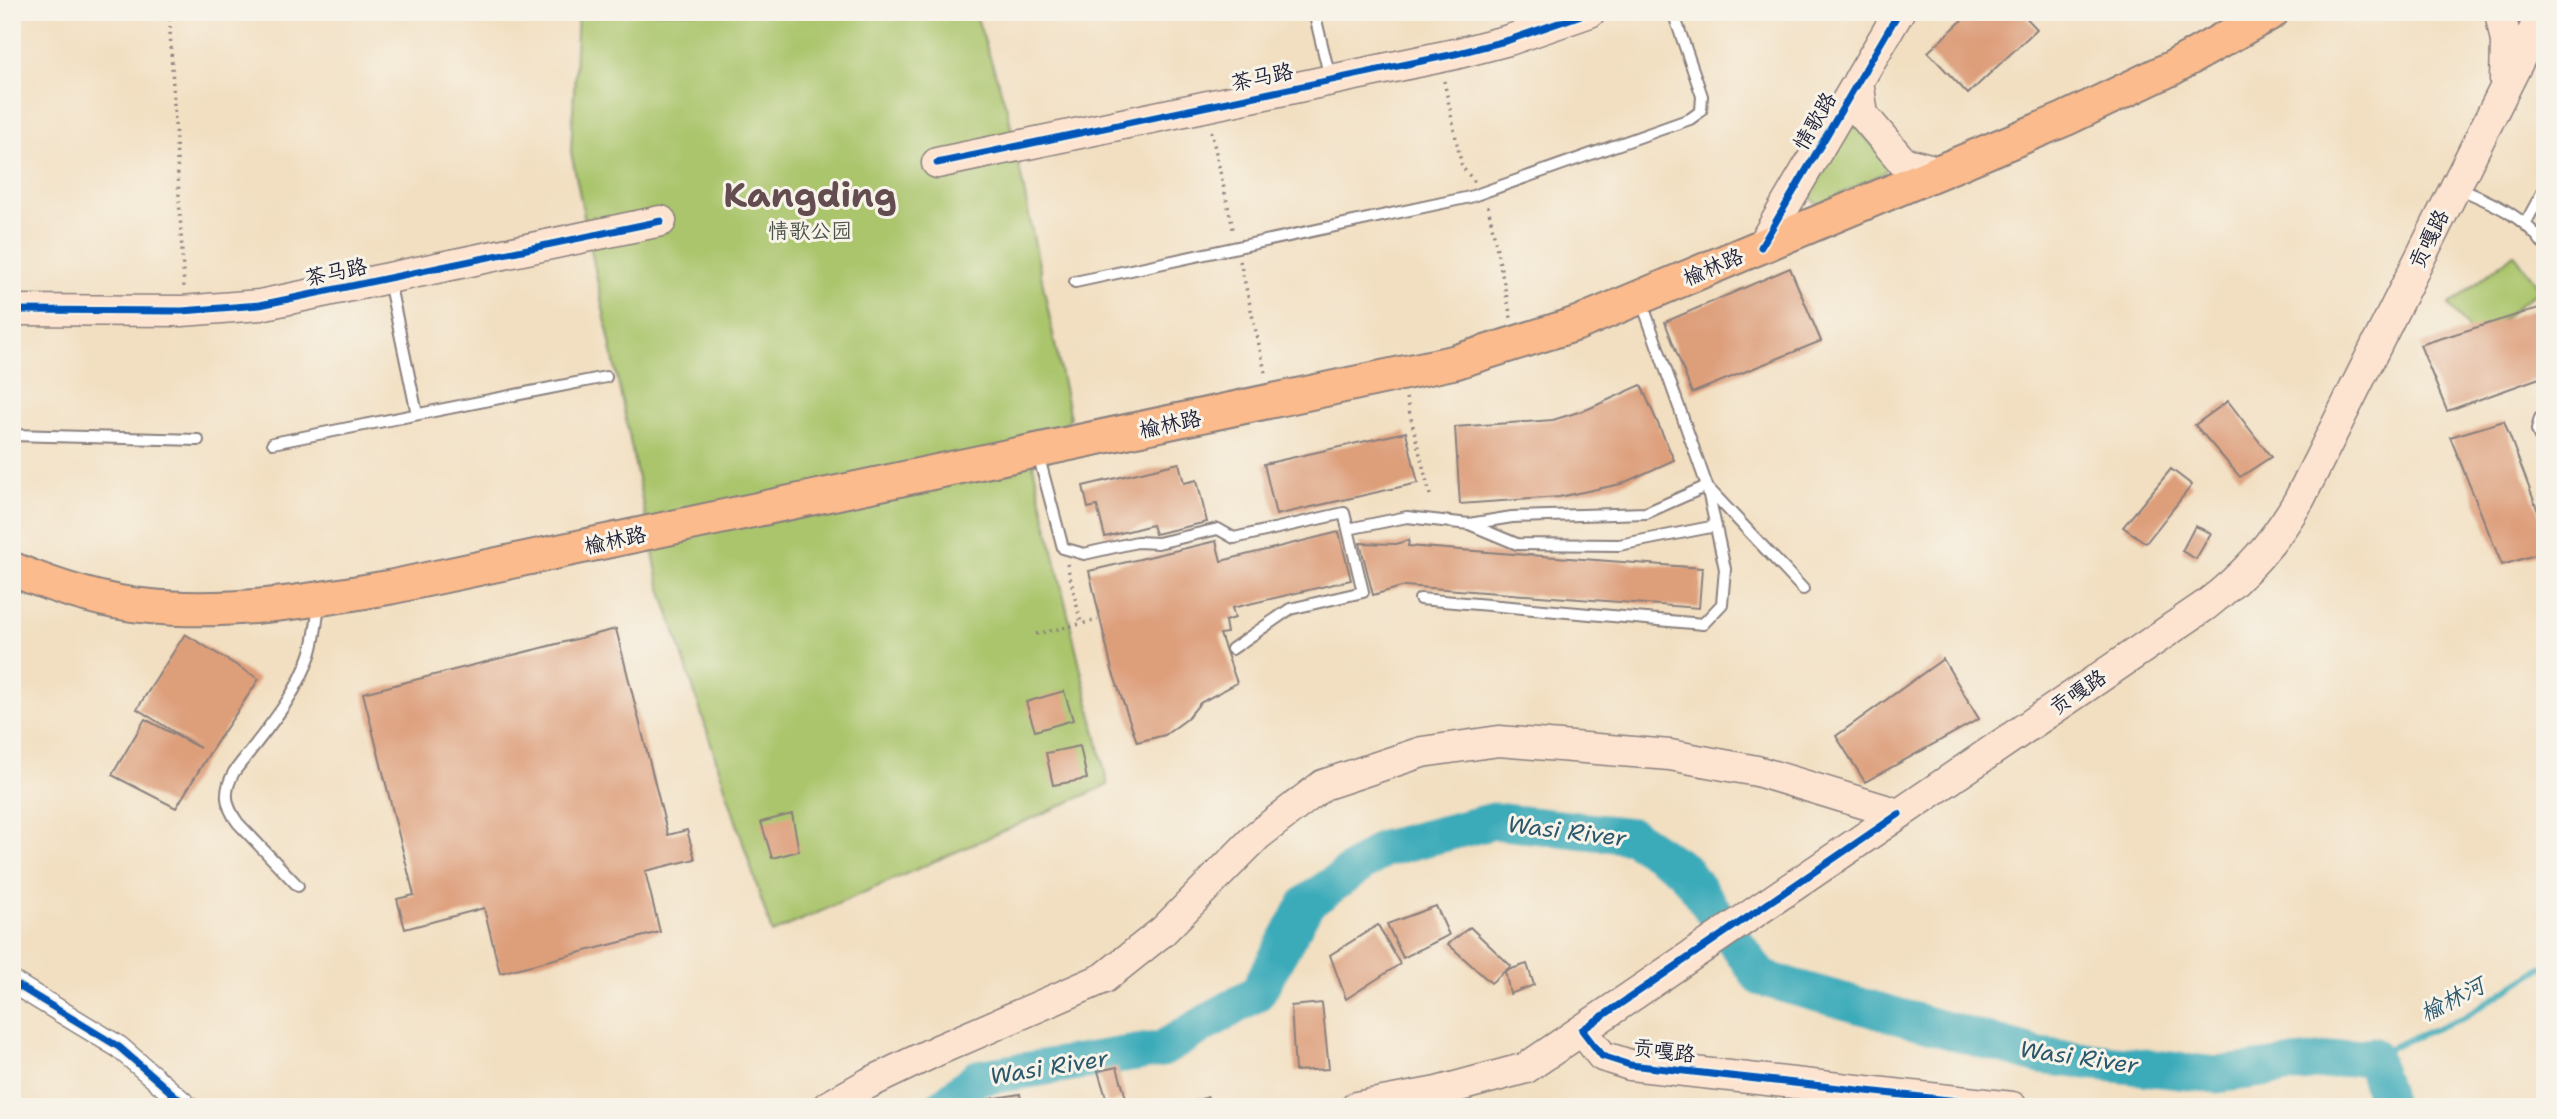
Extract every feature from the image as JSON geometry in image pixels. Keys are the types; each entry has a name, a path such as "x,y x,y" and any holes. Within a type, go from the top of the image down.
{"main road":[{"name":"榆林路","path":"12,569 84,594 145,606 207,608 319,599 391,587 1401,375 1516,344 1576,324 1640,298 2120,94 2272,12"}],"street":[{"name":"茶马路","path":"937,163 1440,58 1509,40 1590,12"},
{"name":"情歌路","path":"1761,247 1899,12"},
{"name":"贡嘎路","path":"2500,12 2506,42 2503,91"},
{"name":"贡嘎路","path":"2012,1107 1630,1065 1602,1056 1582,1030 2206,605 2259,559 2299,500 2543,12"},
{"path":"1858,81 1863,115 1903,162 1941,172"},
{"name":"茶马路","path":"12,310 185,311 260,305 661,221"},
{"path":"827,1107 869,1083 938,1050 1104,978 1163,931 1258,835 1323,785 1422,752 1499,741 1670,755 1757,771 1899,814"},
{"path":"12,982 119,1047 188,1107"},
{"path":"1356,1107 1437,1092 1526,1068 1582,1030"}],"lane":[{"path":"1314,12 1331,81"},
{"path":"1075,282 1470,197 1690,119 1701,111 1702,96 1673,12"},
{"path":"2455,187 2492,202 2525,224 2545,246"},
{"path":"2525,224 2545,187"},
{"path":"388,279 417,414"},
{"path":"1420,599 1703,624 1722,604 1725,569 1707,486 1640,298"},
{"path":"273,443 606,377"},
{"path":"2545,416 2540,418 2536,430 2545,449"},
{"path":"12,435 198,440"},
{"path":"1038,451 1063,548 1084,554 1137,542 1158,543 1218,529 1234,538 1344,513 1363,592 1290,608 1233,649"},
{"path":"1348,529 1407,517 1469,524 1512,517 1646,513 1707,486"},
{"path":"1707,486 1803,589"},
{"path":"1469,524 1517,544 1619,545 1716,526"},
{"path":"298,886 238,822 225,797 234,772 299,681 310,655 317,627 319,599"}],"path":[{"path":"169,12 185,311"},
{"path":"1440,58 1462,167"},
{"path":"1206,107 1227,204"},
{"path":"1492,233 1516,344"},
{"path":"1247,291 1272,402"},
{"path":"1401,375 1430,495"},
{"path":"1063,548 1081,623"},
{"path":"1036,634 1098,620"}],"green space":[{"name":"情歌公园","path":"578,12 975,12 1008,112 1070,418 1033,465 1108,785 772,933 659,582 571,152"},
{"path":"1856,126 1888,164 1884,173 1822,203 1816,203 1809,196 1844,132"},
{"path":"2514,254 2540,289 2476,339 2449,305"}],"building":[{"path":"1971,12 2021,12 2037,29 1968,94 1928,52"},
{"path":"1790,268 1821,341 1692,393 1665,322"},
{"path":"2545,306 2545,376 2447,411 2420,345"},
{"path":"1641,385 1674,460 1621,484 1559,497 1460,504 1455,427 1553,420 1588,409"},
{"path":"2228,401 2271,457 2240,477 2195,425"},
{"path":"2504,421 2545,530 2545,552 2502,565 2450,437"},
{"path":"1406,432 1418,483 1276,515 1264,464"},
{"path":"1179,463 1184,483 1197,480 1207,522 1155,534 1152,525 1105,537 1097,506 1088,508 1083,486"},
{"path":"2171,469 2192,485 2146,543 2123,527"},
{"path":"2195,526 2211,533 2196,559 2182,551"},
{"path":"1339,532 1351,580 1232,608 1235,618 1225,621 1227,633 1220,634 1237,683 1200,703 1187,719 1165,735 1137,742 1112,670 1089,571 1216,541 1221,561"},
{"path":"1409,540 1408,546 1702,568 1699,608 1405,586 1373,595 1360,543 1396,544"},
{"path":"616,629 668,835 687,830 695,859 645,871 660,932 500,973 484,908 405,929 397,899 414,895 363,693"},
{"path":"185,634 259,679 176,808 112,775 145,719 200,748 137,709"},
{"path":"1943,659 1979,719 1865,782 1836,736"},
{"path":"1064,691 1073,720 1035,731 1026,702"},
{"path":"1080,746 1087,779 1053,785 1046,753"},
{"path":"792,814 799,851 772,858 761,822"},
{"path":"1436,906 1449,935 1403,958 1387,924"},
{"path":"1378,925 1400,964 1346,999 1330,955"},
{"path":"1470,927 1511,966 1491,983 1448,944"},
{"path":"1527,964 1534,985 1510,994 1505,971"},
{"path":"1322,1003 1329,1069 1295,1071 1291,1006"},
{"path":"1117,1067 1126,1098 1108,1104 1098,1071"},
{"path":"1020,1094 1022,1107 992,1107 990,1099"},
{"path":"1208,1097 1212,1107 1179,1107 1179,1106"}],"waterway":[{"name":"Wasi River","path":"942,1107 977,1078 1162,1049 1257,993 1307,903 1383,849 1494,821 1632,836 1684,870 1761,978 2040,1056 2217,1075 2372,1055 2388,1107"},
{"name":"榆林河","path":"2372,1055 2466,1016 2545,966"}],"cycle path":[{"path":"937,163 1455,54 1509,40 1590,12"},
{"path":"1761,247 1899,12"},
{"path":"12,310 182,311 260,305 661,221"},
{"path":"1899,814 1582,1030 1602,1056 1630,1065 2012,1107"},
{"path":"12,982 119,1047 188,1107"}],"district":[{"name":"Kangding","path":"810,194"}]}
